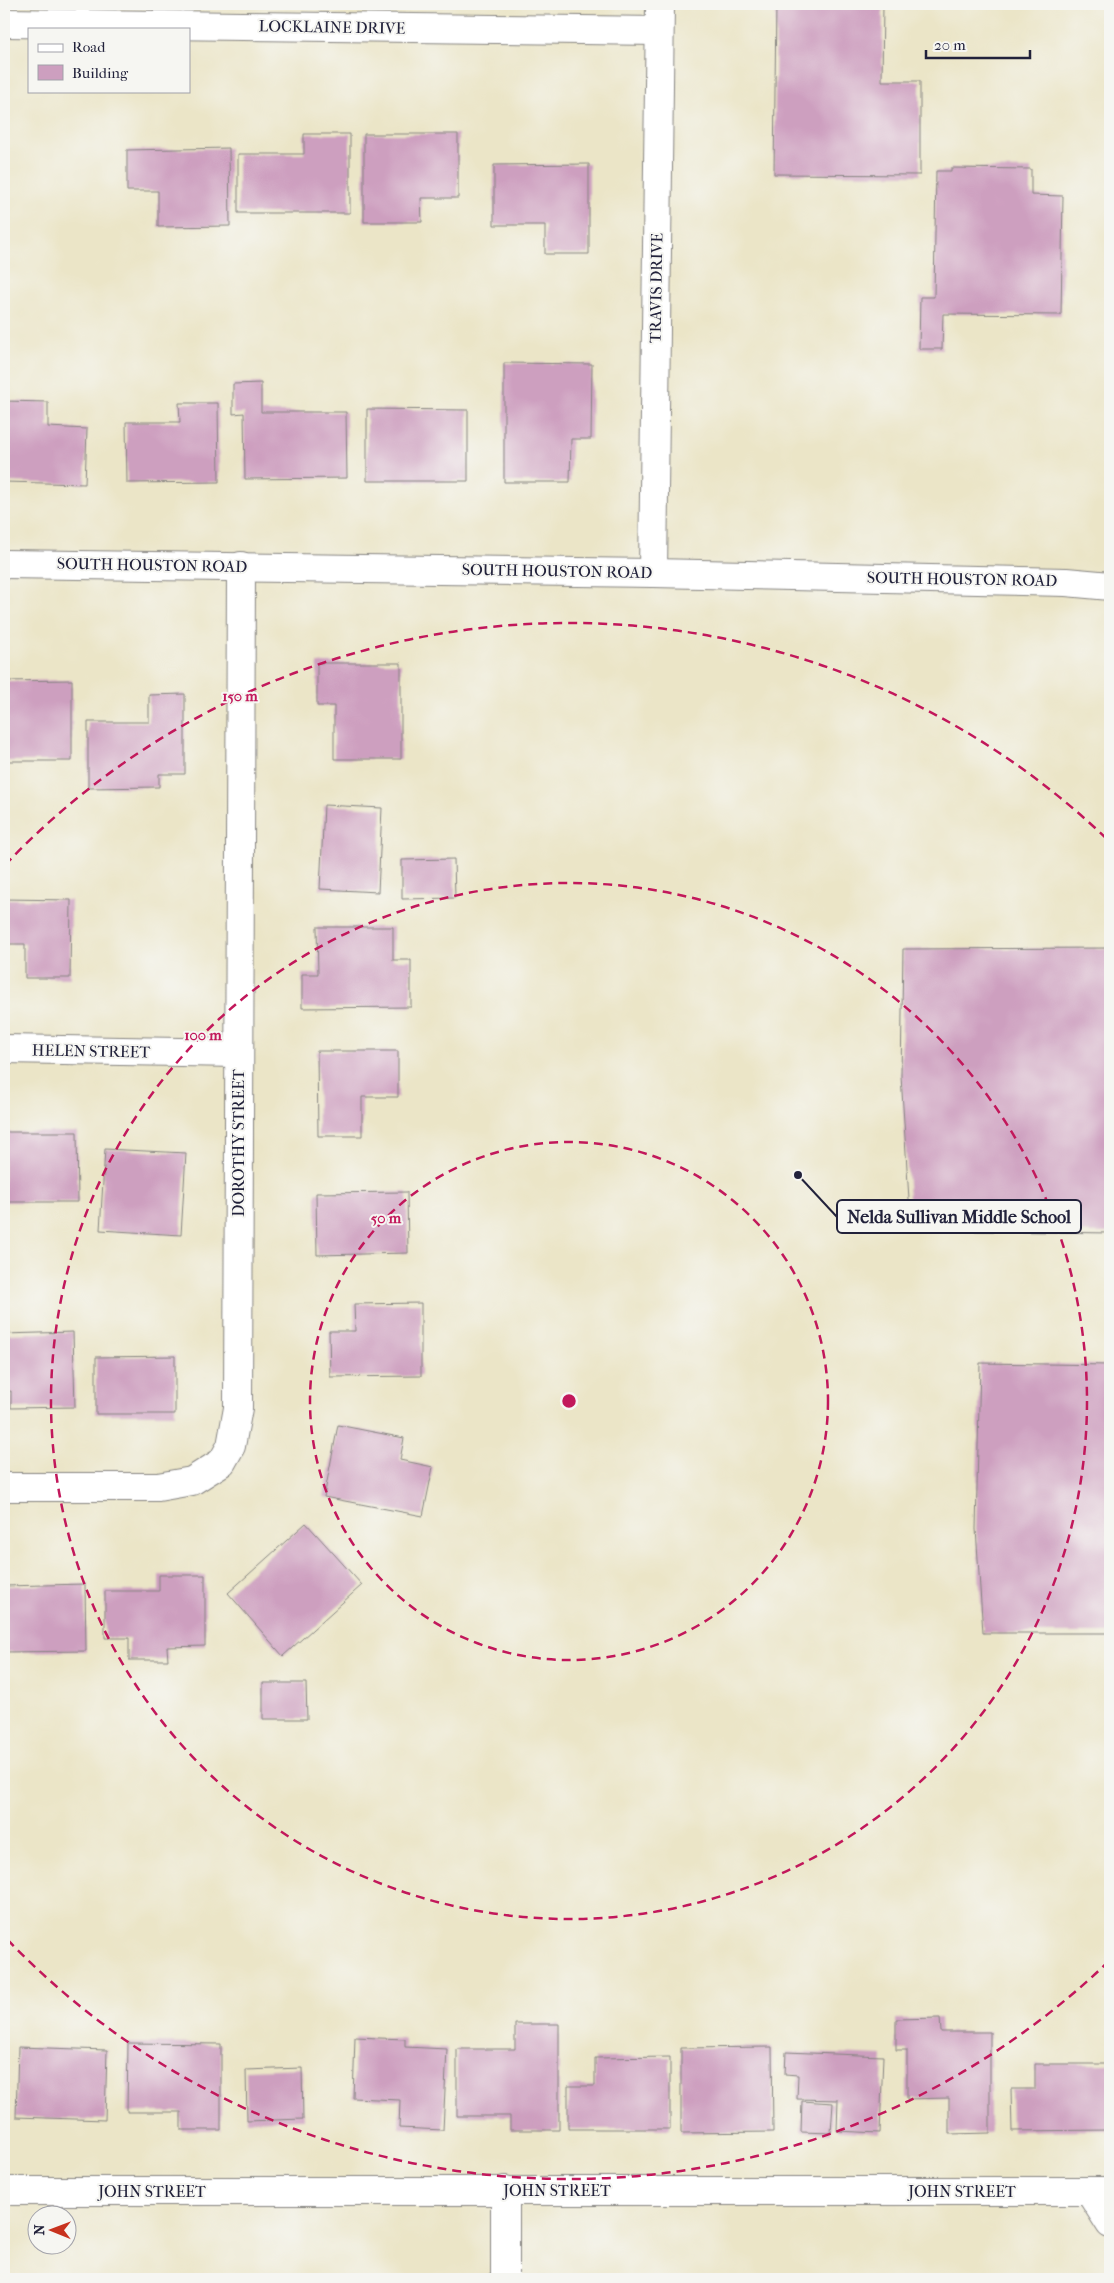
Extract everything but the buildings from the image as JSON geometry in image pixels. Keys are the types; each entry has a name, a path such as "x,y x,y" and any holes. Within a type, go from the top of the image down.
{"street":[{"name":"TRAVIS DRIVE","path":"653,573 660,4"},
{"name":"LOCKLAINE DRIVE","path":"4,24 659,31"},
{"name":"SOUTH HOUSTON ROAD","path":"4,564 653,573 1066,582 1110,586"},
{"name":"DOROTHY STREET","path":"4,1487 158,1487 192,1481 222,1462 231,1446 238,1408 241,566"},
{"name":"HELEN STREET","path":"4,1049 239,1053"},
{"path":"505,2190 505,2279"},
{"name":"JOHN STREET","path":"4,2191 1100,2191"},
{"path":"1100,2191 1110,2224"}],"place":[{"name":"Nelda Sullivan Middle School","path":"798,1175"}]}
